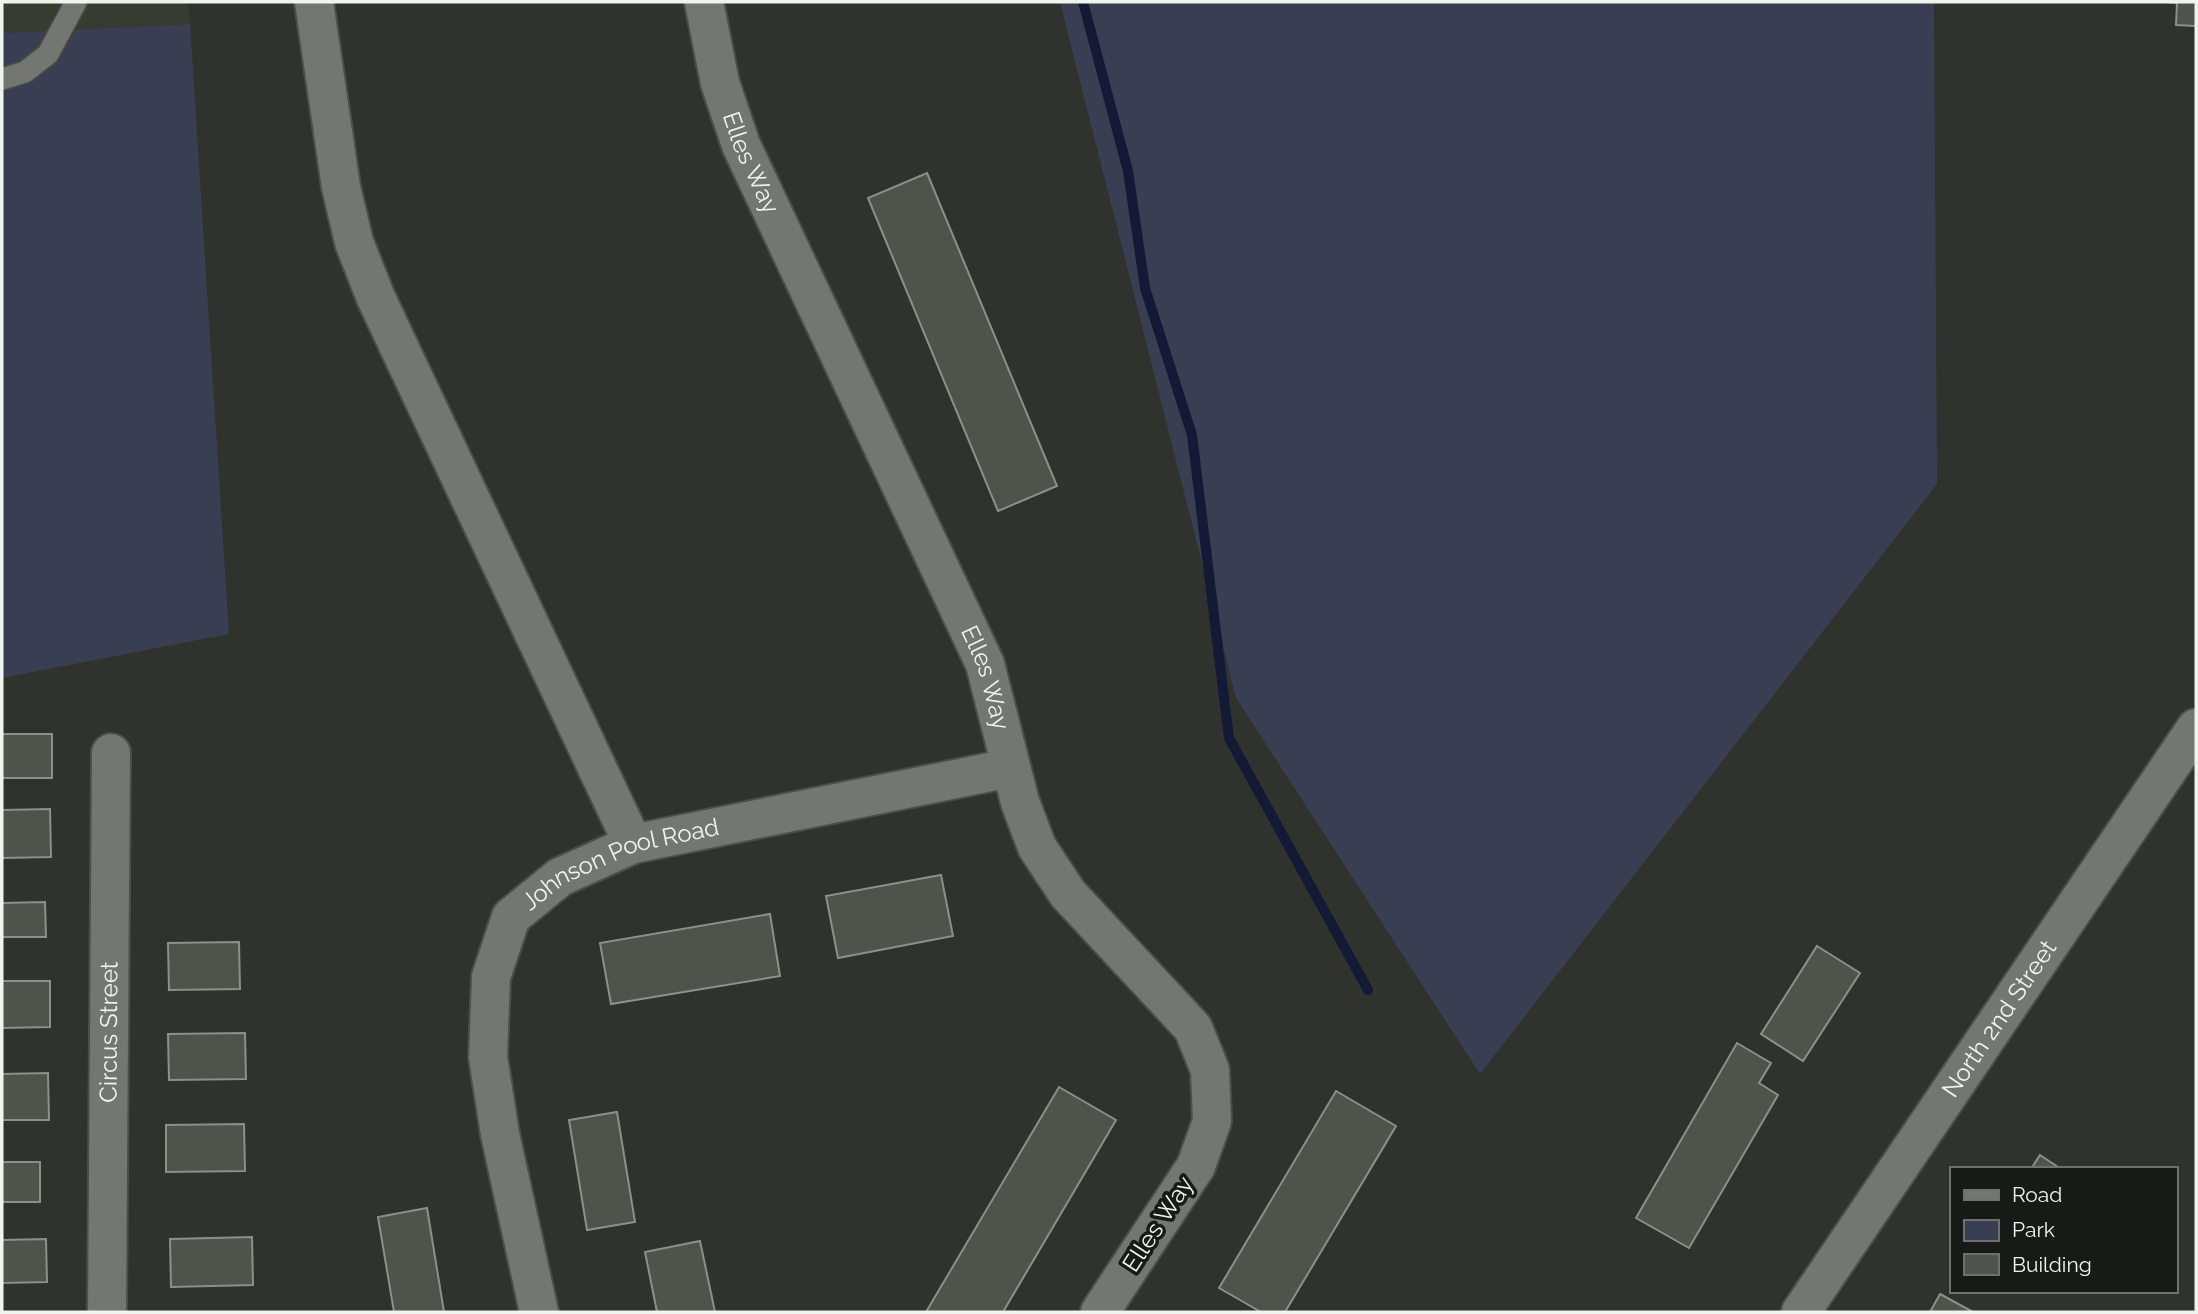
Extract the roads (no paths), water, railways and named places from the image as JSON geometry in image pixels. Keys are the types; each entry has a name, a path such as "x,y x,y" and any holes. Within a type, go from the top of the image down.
{"street":[{"path":"314,2 341,187 358,254 376,298 633,844"},
{"name":"Elles Way","path":"704,2 720,83 741,145 985,664 1010,768 1037,847 1068,894 1193,1028 1210,1070 1212,1121 1196,1166 1100,1312"},
{"name":"North 2nd Street","path":"1801,1312 2196,727"},
{"name":"Circus Street","path":"107,1312 111,753"},
{"name":"Johnson Pool Road","path":"539,1312 500,1134 488,1057 491,977 511,917 560,877 633,844 1010,768"}],"lane":[{"path":"2,79 25,72 48,54 76,2"}],"waterway":[{"path":"1083,2 1128,171 1145,288 1192,435 1229,738 1368,990"}]}
